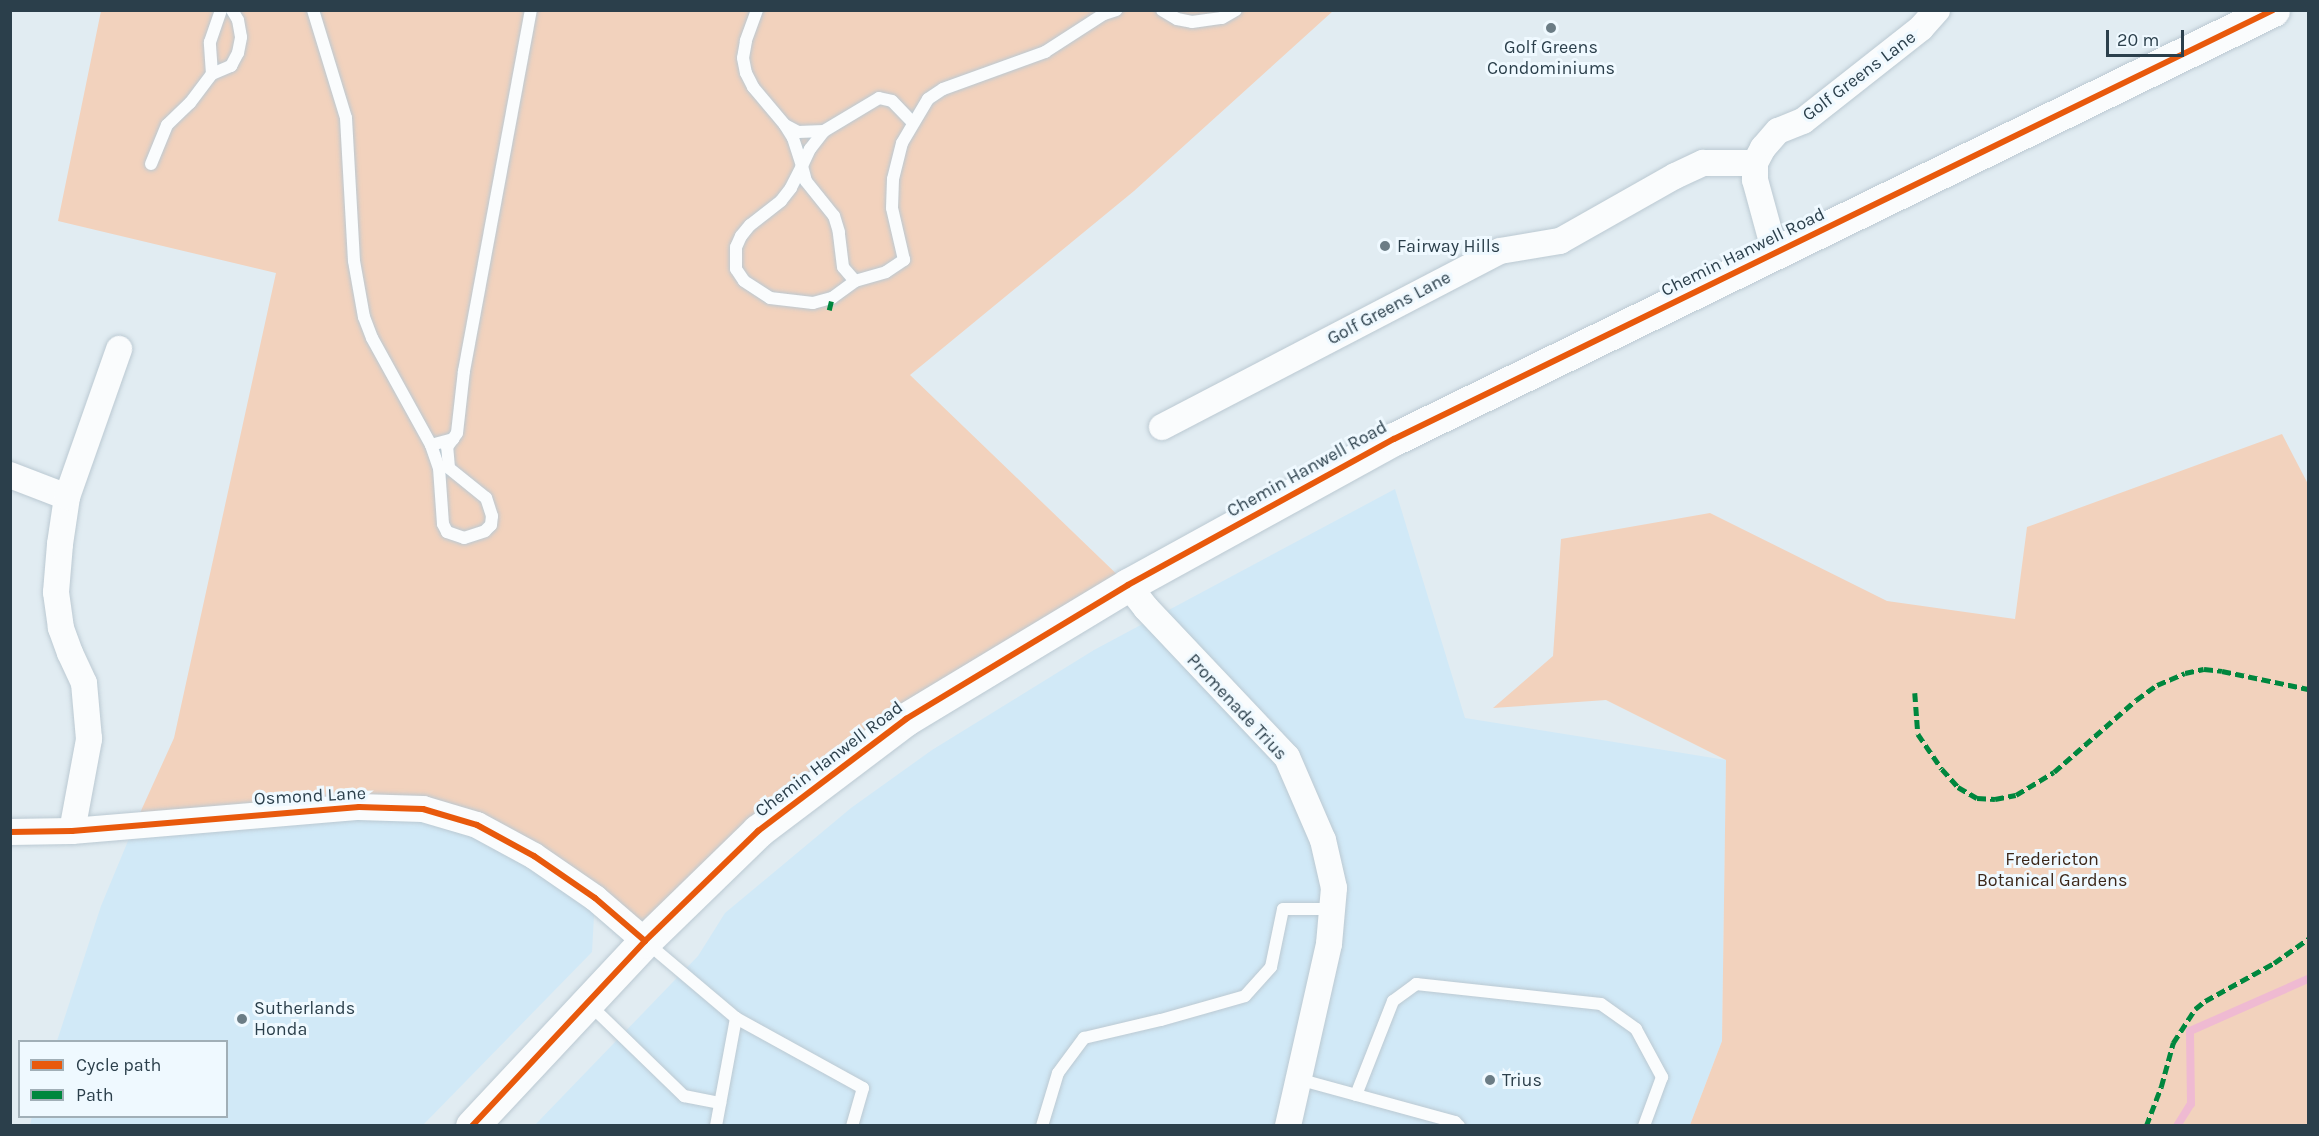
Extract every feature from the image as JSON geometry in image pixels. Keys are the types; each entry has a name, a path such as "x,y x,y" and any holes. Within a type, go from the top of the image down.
{"main road":[{"name":"Chemin Hanwell Road","path":"472,1125 645,941 758,831 906,719 1128,585 1394,438 2273,10"}],"street":[{"name":"Golf Greens Lane","path":"1162,427 1500,250 1560,241 1675,176 1703,163 1755,163 1763,148 1778,132 1803,121 1922,28 1937,10"},
{"path":"1755,163 1755,180 1775,253"},
{"path":"72,831 89,739 84,683 70,654 62,628 56,592 67,497 119,349"},
{"path":"10,475 67,497"},
{"name":"Promenade Trius","path":"1128,585 1146,608 1287,757 1323,840 1334,888 1329,944 1288,1125"},
{"name":"Osmond Lane","path":"10,832 72,831 359,807 423,809 477,825 534,856 595,898 645,941"}],"lane":[{"path":"212,74 210,42 220,10"},
{"path":"151,164 167,124 190,103 212,74 231,66 238,53 241,37 238,20 232,10"},
{"path":"313,10 346,118 354,261 364,317 372,338 431,446 439,468 443,524 447,532 454,537 464,538 476,536 491,525 490,506 486,498 449,468 447,447 457,433 464,371 531,10"},
{"path":"757,10 746,41 743,58 746,73 753,87 785,125 793,138 806,181 834,216 839,232 843,267 855,281"},
{"path":"913,123 892,101 879,98 824,132 810,148 791,188 781,201 750,225 741,236 736,247 736,269 744,281 771,298 813,303 832,298 855,281 886,272 904,260 892,208 893,179 899,151 928,99 943,89 1045,52 1104,14 1116,10"},
{"path":"1205,22 1219,10"},
{"path":"1162,11 1177,19 1205,22 1236,10"},
{"path":"785,125 798,132 824,132"},
{"path":"431,446 453,438"},
{"path":"1042,1125 1058,1073 1084,1038 1161,1020 1245,996 1270,967 1283,909 1332,909"},
{"path":"645,941 736,1018 863,1088 852,1125"},
{"path":"1356,1095 1393,1001 1416,984 1601,1004 1636,1029 1662,1077 1644,1125"},
{"path":"587,1002 684,1096 720,1103"},
{"path":"716,1125 736,1018"},
{"path":"1298,1079 1459,1125"}],"shaded area":[{"path":"1395,489 1465,718 1726,760 1722,1041 1690,1125 534,1126 698,956 725,913 851,808 932,750 1094,650"},
{"path":"423,809 595,898 592,952 423,1125 30,1126 32,1118 228,1118 228,1040 57,1040 101,906 135,824"}],"green space":[{"path":"101,11 1333,11 1134,191 910,375 1128,585 906,719 645,941 595,898 423,809 135,824 174,738 276,273 58,221"},
{"name":"Fredericton Botanical Gardens","path":"2282,434 2308,484 2308,1125 1690,1125 1722,1041 1726,760 1606,700 1493,708 1553,656 1561,539 1710,513 1887,601 2015,619 2027,527"}],"waterway":[{"path":"2177,1126 2191,1104 2190,1031 2308,979"}],"marked path":[{"path":"829,310 832,298"},
{"path":"1915,693 1918,734 1942,769 1958,787 1977,798 1995,799 2016,795 2054,772 2136,700 2157,685 2185,673 2204,669 2222,671 2308,689"},
{"path":"2146,1126 2161,1087 2173,1043 2195,1009 2205,1001 2274,963 2308,939"}],"cycle path":[{"path":"472,1126 645,941 758,831 906,719 1128,585 1394,439 2273,10"},
{"path":"10,832 72,831 359,807 423,809 477,825 534,856 595,898 645,941"}],"place":[{"name":"Golf Greens Condominiums","path":"1551,28"},
{"name":"Fairway Hills","path":"1385,246"},
{"name":"Sutherlands Honda","path":"242,1019"},
{"name":"Trius","path":"1490,1080"}]}
